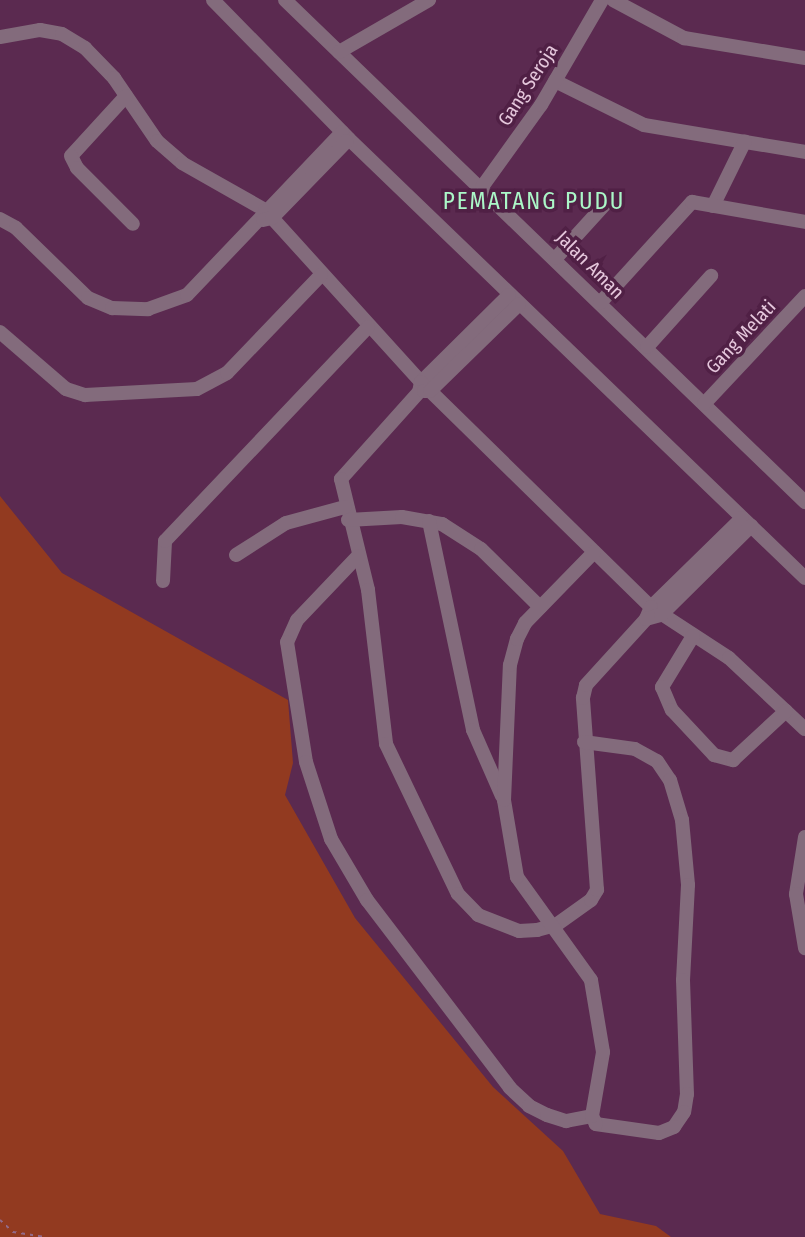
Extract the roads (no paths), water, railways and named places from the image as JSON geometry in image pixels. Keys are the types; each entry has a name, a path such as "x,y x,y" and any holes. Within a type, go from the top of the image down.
{"street":[{"path":"213,0 345,135 805,578"},
{"name":"Jalan Aman","path":"285,0 802,495"},
{"path":"339,52 429,0"},
{"name":"Gang Seroja","path":"482,187 555,81 602,0"},
{"path":"613,0 684,38 805,58"},
{"path":"0,37 40,30 62,34 97,59 157,141 182,163 265,217 423,388 594,552 653,614 729,658 805,729"},
{"path":"555,81 644,125 805,152"},
{"path":"126,96 71,156 77,168 134,224"},
{"path":"0,219 16,228 88,298 131,310 158,306 187,295 345,135"},
{"path":"713,206 745,141"},
{"path":"600,303 685,208 698,201 805,222"},
{"path":"556,258 607,202"},
{"path":"0,332 66,389 85,395 197,389 227,373 321,275"},
{"path":"647,347 711,276"},
{"name":"Gang Melati","path":"704,404 805,296"},
{"path":"514,299 423,388 341,479 346,513 368,590 386,744 458,894 478,915 519,931 555,925 591,900 597,890 584,742 586,685 746,522"},
{"path":"163,581 165,541 368,327"},
{"path":"236,555 286,523 346,513 402,517 429,522 460,533 481,549 540,607"},
{"path":"429,522 473,730 504,800"},
{"path":"584,742 635,749 657,761 670,780 681,820 688,886 683,980 688,1069 684,1112 674,1127 659,1133 602,1128 592,1116 603,1052 600,1017 591,980 555,925 526,894 517,877 504,800 510,665 517,639 540,607 594,552"},
{"path":"358,556 298,620 287,642 306,762 331,839 367,900 510,1088 529,1106 547,1115 566,1121 592,1116"},
{"path":"693,636 662,687 671,710 714,755 733,760 786,711"},
{"path":"805,837 799,857 805,948"}],"district":[{"name":"PEMATANG PUDU","path":"534,201"}]}
